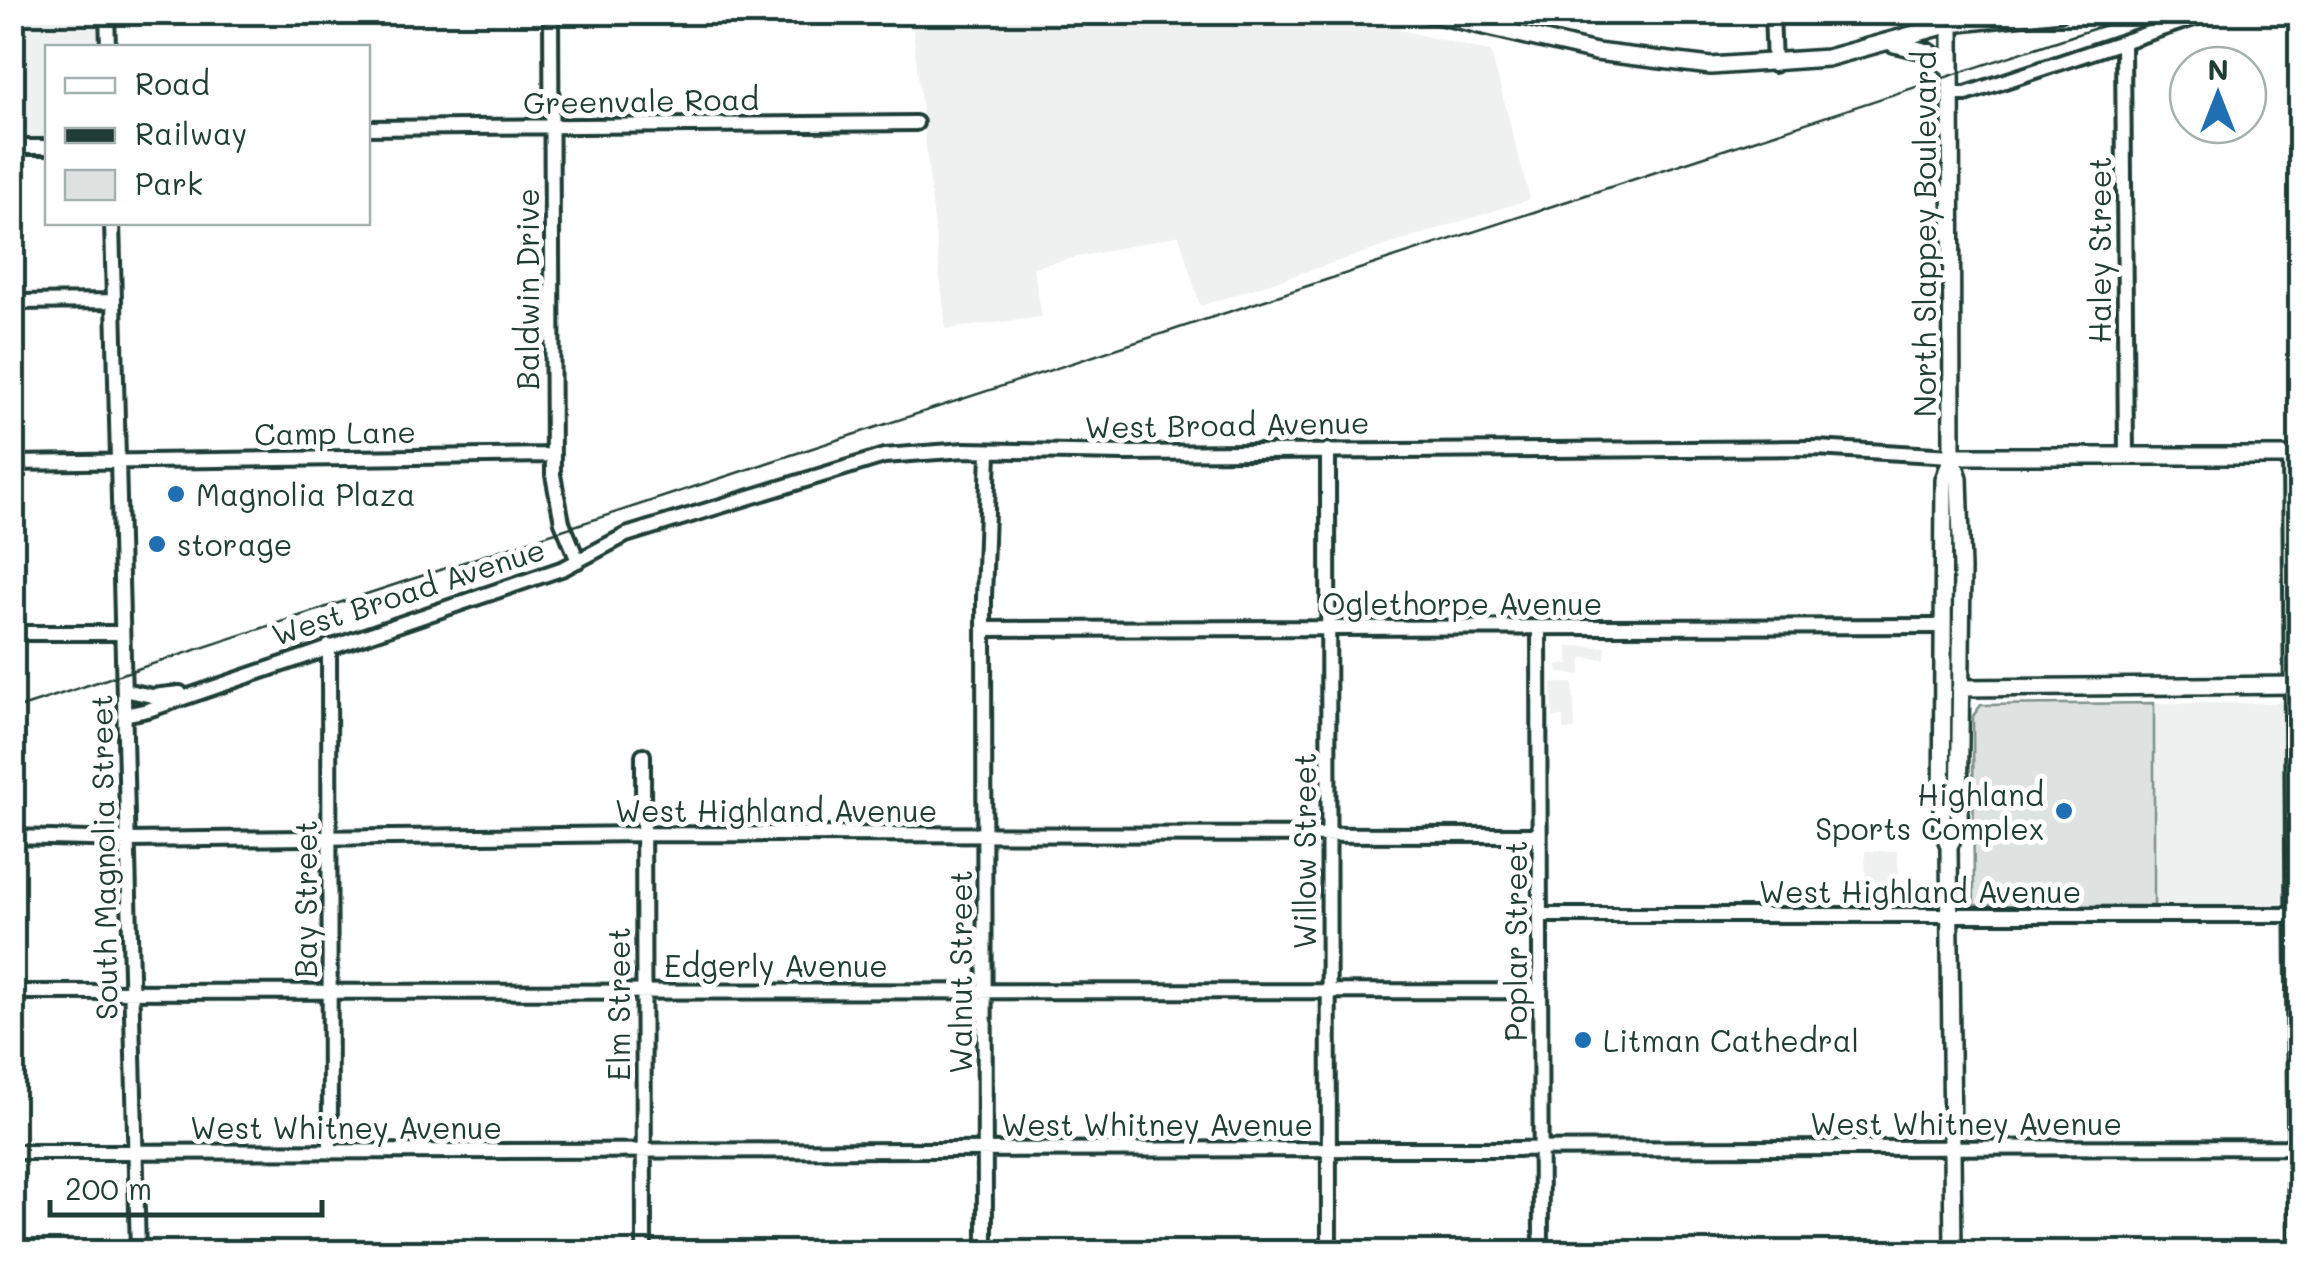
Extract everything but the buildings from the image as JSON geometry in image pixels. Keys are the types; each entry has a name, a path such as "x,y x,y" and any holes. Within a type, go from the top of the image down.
{"main road":[{"path":"1424,12 1468,17 1660,62 1774,65 1890,43 1951,18 2060,12"},
{"name":"North Slappey Boulevard","path":"1949,846 1959,827 1960,688 1959,478 1952,456 1951,18"},
{"path":"1890,43 1929,52 1951,69"},
{"name":"North Slappey Boulevard","path":"1949,846 1942,828 1940,626 1944,480 1952,456"},
{"name":"West Broad Avenue","path":"1952,456 2295,456"},
{"path":"1940,660 1960,688"},
{"path":"1960,688 2296,685"},
{"path":"1941,718 1960,688"},
{"path":"1949,846 1953,1252"}],"street":[{"path":"107,12 108,45"},
{"name":"Baldwin Drive","path":"550,12 553,455 558,509 578,561"},
{"path":"1772,12 1774,65"},
{"path":"1951,94 1966,94 2212,12"},
{"name":"Haley Street","path":"2123,43 2126,457"},
{"name":"Greenvale Road","path":"370,128 916,123"},
{"path":"12,147 45,147"},
{"name":"South Magnolia Street","path":"112,225 138,1252"},
{"path":"12,302 114,301"},
{"name":"West Broad Avenue","path":"124,714 148,710 195,690 578,561 626,535 833,468 919,451 1841,448 1952,456"},
{"name":"Willow Street","path":"1328,450 1329,1252"},
{"name":"Walnut Street","path":"985,1252 984,629 989,452"},
{"name":"Camp Lane","path":"118,460 553,455"},
{"path":"2295,456 2299,1148 2296,1252"},
{"path":"12,463 118,460"},
{"name":"Oglethorpe Avenue","path":"984,629 1940,626"},
{"name":"Poplar Street","path":"1539,629 1541,1252"},
{"path":"12,633 122,633"},
{"name":"Bay Street","path":"329,646 330,1151"},
{"name":"West Broad Avenue","path":"124,690 152,696 195,690"},
{"name":"Elm Street","path":"643,755 644,1252"},
{"name":"West Highland Avenue","path":"12,837 127,840 643,834 1540,835"},
{"name":"West Highland Avenue","path":"1540,915 2297,915"},
{"name":"Edgerly Avenue","path":"12,992 1540,991"},
{"name":"West Whitney Avenue","path":"12,1152 2299,1148"}],"shaded area":[{"path":"12,13 97,13 98,45 45,45 45,138 13,138"},
{"path":"911,13 1331,13 1491,52 1530,199 1200,306 1179,235 1033,267 1042,317 946,329"},
{"path":"1568,646 1606,647 1605,659 1582,658 1581,675 1558,672 1558,664 1569,664"},
{"path":"1552,683 1573,683 1575,730 1563,730 1563,717 1553,717"},
{"path":"2154,703 2287,703 2288,905 2154,906"},
{"path":"1865,851 1897,851 1901,897 1866,896"}],"green space":[{"name":"Highland Sports Complex","path":"2154,703 2154,906 1974,905 1973,716 1981,705"}],"railway":[{"path":"12,710 2145,12"}],"place":[{"name":"Magnolia Plaza","path":"176,494"},
{"name":"storage","path":"157,544"},
{"name":"Highland Sports Complex","path":"2064,811"},
{"name":"Litman Cathedral","path":"1583,1040"}]}
